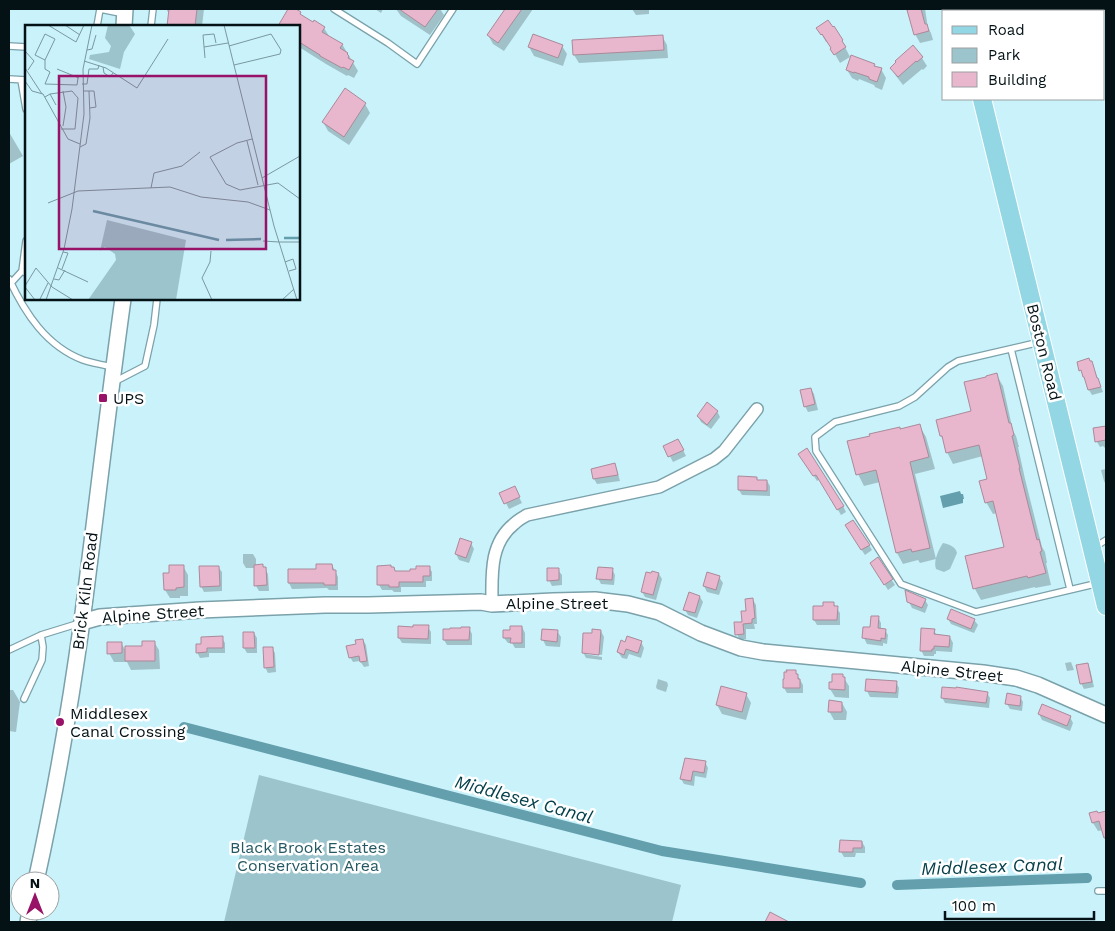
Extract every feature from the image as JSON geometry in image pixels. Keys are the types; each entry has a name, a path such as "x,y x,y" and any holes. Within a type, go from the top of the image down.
{"main road":[{"name":"Boston Road","path":"982,100 1042,341 1100,544 1106,606"}],"street":[{"name":"Brick Kiln Road","path":"38,871 57,780 82,622 122,300"},
{"path":"492,604 494,556 500,539 512,525 527,515 659,487 714,459 724,451 757,408"},
{"name":"Alpine Street","path":"82,622 100,617 200,610 325,605 481,602 492,604 595,600 628,604 659,612 701,633 741,648 1016,678 1038,685 1106,715"}],"lane":[{"path":"97,25 100,9 125,16"},
{"path":"151,25 153,9"},
{"path":"334,9 417,64 453,9"},
{"path":"9,46 25,47"},
{"path":"9,79 24,80 25,95"},
{"path":"25,256 24,272 10,281 32,320 48,339 63,351 84,360 113,367"},
{"path":"111,384 145,366 154,325 157,300"},
{"path":"1042,341 958,361 915,397 899,406 835,422 815,437 816,451 901,584 976,612 1104,582"},
{"path":"1011,349 1070,589"},
{"path":"9,650 41,635 82,622"},
{"path":"24,699 42,660 43,647 41,635"},
{"path":"1098,891 1106,891"}],"green space":[{"path":"943,543 952,546 957,553 950,569 944,572 936,569 935,566 937,555"},
{"name":"Black Brook Estates Conservation Area","path":"259,775 681,885 672,922 224,922"}],"water":[{"path":"960,491 963,494 963,503 943,508 940,496"}],"building":[{"path":"169,9 197,9 195,25 167,25"},
{"path":"288,9 296,9 301,12 300,14 325,27 322,32 343,44 340,48 348,53 348,58 354,61 349,70 342,68 300,43 300,25 279,25"},
{"path":"399,9 438,9 425,27"},
{"path":"505,9 522,9 498,43 487,35"},
{"path":"908,9 921,9 929,31 914,35"},
{"path":"828,20 834,26 846,47 834,55 822,34 816,28"},
{"path":"533,34 563,45 558,58 528,47"},
{"path":"663,35 664,50 573,55 572,40"},
{"path":"913,45 923,57 898,77 890,68"},
{"path":"851,55 882,68 877,82 869,79 869,77 846,70"},
{"path":"345,88 366,103 344,137 322,122"},
{"path":"1089,358 1092,361 1101,387 1088,390 1077,362"},
{"path":"997,373 1009,423 1011,423 1014,435 1012,436 1019,468 1037,540 1039,539 1042,551 1040,552 1046,573 973,589 965,556 1004,547 993,501 985,503 979,481 987,479 979,445 946,453 936,420 971,411 964,382"},
{"path":"811,388 815,404 804,407 800,390"},
{"path":"707,402 718,411 707,425 697,416"},
{"path":"920,424 929,457 910,462 930,548 912,552 911,549 896,553 876,470 856,475 847,441 870,436 869,434"},
{"path":"1106,426 1106,440 1095,442 1093,428"},
{"path":"678,439 684,450 668,457 663,446"},
{"path":"807,448 844,506 837,510 816,475 813,476 798,454"},
{"path":"615,463 618,475 593,479 591,469"},
{"path":"738,476 757,477 757,480 767,480 767,491 738,490"},
{"path":"515,486 520,497 504,504 499,493"},
{"path":"853,520 870,545 861,550 845,525"},
{"path":"460,538 472,542 466,558 455,554"},
{"path":"878,557 893,579 884,585 870,563"},
{"path":"263,564 263,567 266,567 267,585 254,586 254,565"},
{"path":"316,564 332,564 333,570 336,570 336,585 288,583 288,569 316,569"},
{"path":"169,565 184,565 184,587 176,588 176,590 164,590 163,573 169,573"},
{"path":"391,565 395,571 410,571 410,569 416,569 416,566 430,566 430,576 423,576 423,582 399,582 399,587 377,585 377,566"},
{"path":"199,566 219,566 220,586 200,587"},
{"path":"598,567 613,568 612,580 596,579"},
{"path":"547,568 559,568 559,580 547,581"},
{"path":"652,571 659,573 653,595 641,592 646,572 651,573"},
{"path":"707,572 720,576 716,590 703,586"},
{"path":"905,590 926,599 922,608 907,602"},
{"path":"689,592 700,596 695,613 683,610"},
{"path":"753,598 755,618 752,619 752,623 743,624 744,634 735,635 734,622 742,622 741,611 746,611 745,599"},
{"path":"823,602 834,602 834,606 838,606 837,620 813,620 813,606 823,606"},
{"path":"951,609 975,619 971,629 947,619"},
{"path":"871,616 879,616 878,628 886,629 885,639 881,638 881,641 862,638 863,627 870,627"},
{"path":"413,625 429,625 428,639 398,638 398,626 413,627"},
{"path":"510,626 522,626 522,643 510,643 511,638 503,638 503,630 510,630"},
{"path":"470,627 469,640 443,640 443,629"},
{"path":"921,628 935,629 934,634 950,636 949,647 934,646 932,651 920,651"},
{"path":"542,629 558,630 557,642 541,640"},
{"path":"592,629 601,630 599,655 582,653 583,633 592,633"},
{"path":"243,632 254,632 255,648 243,648"},
{"path":"223,636 223,648 207,648 207,652 196,653 196,644 201,644 201,637"},
{"path":"627,636 642,641 638,653 626,649 624,655 617,652 621,640 625,642"},
{"path":"363,639 367,661 360,662 359,656 349,658 346,646 356,644 355,640"},
{"path":"142,641 155,641 155,661 125,661 125,646 142,646"},
{"path":"107,642 122,642 122,653 107,654"},
{"path":"263,647 273,647 274,667 264,668"},
{"path":"1088,663 1092,682 1080,684 1076,665"},
{"path":"786,670 796,670 798,679 800,679 800,688 783,688 784,672 787,672"},
{"path":"832,674 843,674 843,677 845,677 845,690 829,689 829,682 832,682"},
{"path":"866,679 897,681 896,693 865,691"},
{"path":"721,686 747,693 742,712 716,705"},
{"path":"942,687 956,687 988,692 986,703 941,698"},
{"path":"1007,693 1021,696 1020,706 1005,704"},
{"path":"829,700 842,702 842,712 828,712"},
{"path":"1042,704 1071,716 1067,726 1038,714"},
{"path":"685,758 706,761 704,773 693,771 691,781 680,779"},
{"path":"1097,811 1098,813 1106,811 1106,838 1104,838 1099,821 1092,823 1089,813"},
{"path":"840,840 862,841 862,848 853,848 853,852 839,852"},
{"path":"770,912 789,922 765,922"}],"waterway":[{"name":"Middlesex Canal","path":"184,727 662,851 861,883"},
{"name":"Middlesex Canal","path":"897,885 1087,878"}],"place":[{"name":"UPS","path":"103,398"},
{"name":"Middlesex Canal Crossing","path":"60,722"}]}
